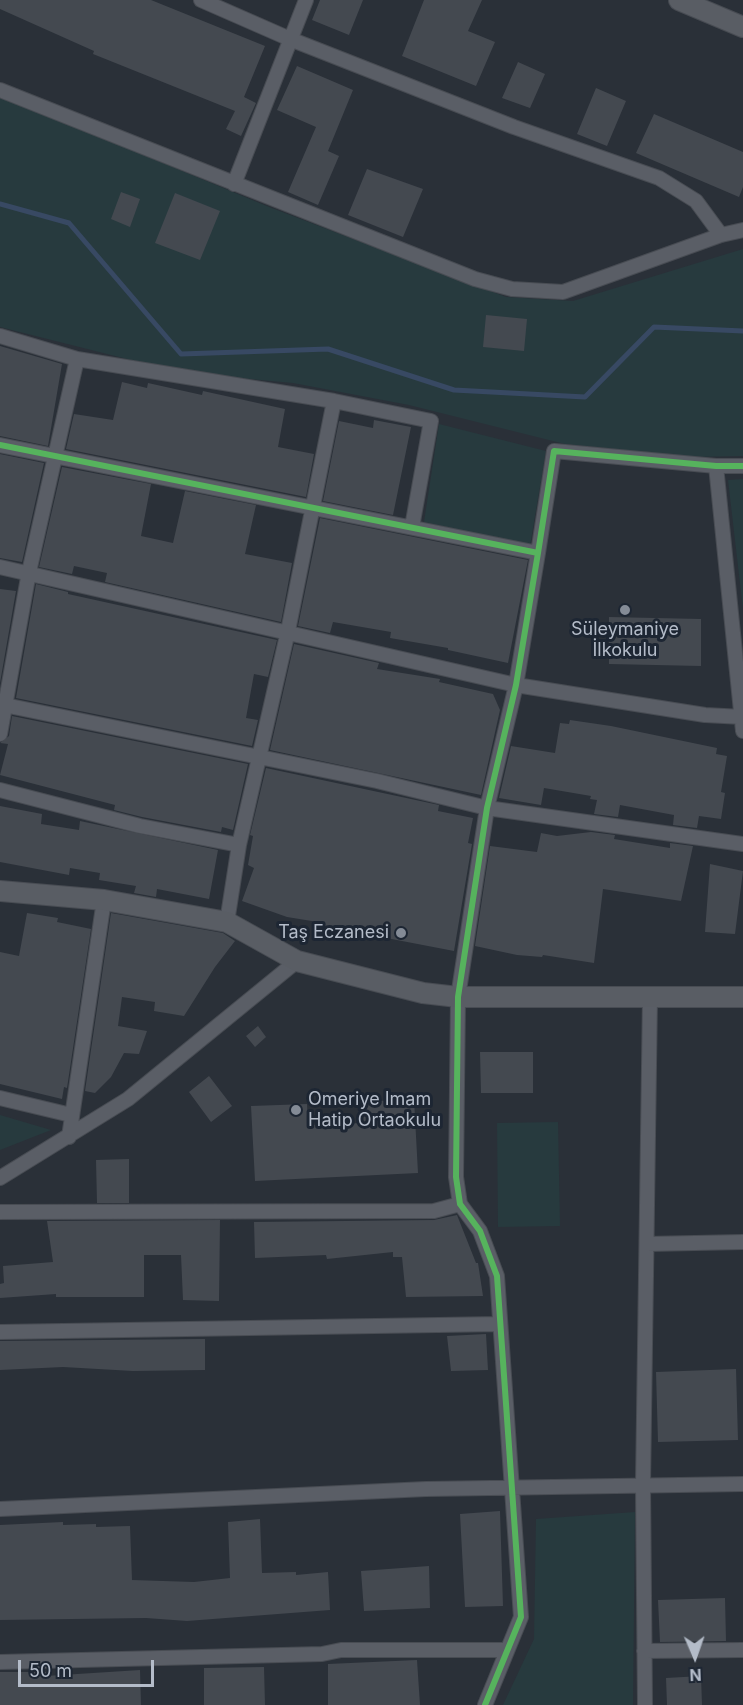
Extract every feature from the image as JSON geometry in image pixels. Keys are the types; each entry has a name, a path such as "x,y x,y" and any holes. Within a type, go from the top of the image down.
{"street":[{"path":"201,0 290,39 514,127 659,178 696,201 721,235"},
{"path":"234,184 306,0"},
{"path":"679,0 743,27"},
{"path":"718,17 743,21"},
{"path":"0,90 476,279 523,291 563,292 721,235 743,230"},
{"path":"0,336 77,358 334,401 431,421 412,527"},
{"path":"0,734 3,705 29,572 77,358"},
{"path":"227,922 239,845 288,631 310,509 334,401"},
{"path":"0,445 538,553"},
{"path":"485,1705 520,1617 497,1276 480,1231 460,1204 456,1177 458,997 487,808 516,685 554,451 716,466 743,466"},
{"path":"716,466 743,731"},
{"path":"0,567 288,631 516,685 705,716 743,717"},
{"path":"3,705 258,759 377,781 487,808 743,844"},
{"path":"0,790 140,826 239,845"},
{"path":"0,891 104,900 227,922 297,961 423,993 458,997 743,997"},
{"path":"69,1137 104,900"},
{"path":"0,1178 128,1099 297,961"},
{"path":"645,1705 643,1485 650,996"},
{"path":"0,1098 71,1115"},
{"path":"0,1212 434,1211 460,1204"},
{"path":"647,1244 743,1242"},
{"path":"0,1332 500,1324"},
{"path":"0,1509 511,1488 743,1484"},
{"path":"0,1662 322,1654 341,1650 507,1650"},
{"path":"644,1651 743,1650"}],"green space":[{"path":"0,95 269,207 506,297 573,301 743,249 743,456 689,457 565,444 409,405 293,383 217,376 131,360 0,327"},
{"path":"439,424 546,451 530,546 424,522"},
{"path":"743,479 743,609 728,480"},
{"path":"0,1115 51,1130 0,1150"},
{"path":"558,1122 560,1226 498,1227 497,1123"},
{"path":"635,1512 633,1705 503,1705 534,1639 536,1519"}],"building":[{"path":"0,0 151,0 265,46 244,97 256,103 241,136 226,129 235,111 93,54 94,51 0,9"},
{"path":"320,0 363,0 349,35 312,20"},
{"path":"424,0 482,0 468,31 495,42 476,86 402,56"},
{"path":"518,62 545,74 530,108 502,98"},
{"path":"297,66 353,90 328,151 339,156 318,205 288,192 316,127 277,110"},
{"path":"596,88 626,101 607,146 577,134"},
{"path":"654,114 743,152 743,187 739,197 636,153"},
{"path":"367,169 423,189 403,237 348,215"},
{"path":"121,192 140,199 130,227 111,219"},
{"path":"175,193 220,211 200,260 155,243"},
{"path":"486,315 527,319 524,351 483,347"},
{"path":"0,346 62,364 48,446 0,436"},
{"path":"122,382 147,388 148,383 202,395 203,391 285,409 278,447 314,454 306,497 66,449 74,414 113,420"},
{"path":"374,420 411,427 393,515 323,501 339,421 373,428"},
{"path":"0,454 44,463 22,562 0,558"},
{"path":"62,467 151,484 141,536 173,543 185,491 256,505 245,554 292,563 281,622 105,582 107,573 74,566 72,574 39,567"},
{"path":"320,518 528,560 508,663 448,650 448,648 390,638 391,632 333,622 330,633 298,626"},
{"path":"36,584 68,592 68,594 277,640 268,677 254,674 246,718 258,720 252,746 16,698"},
{"path":"0,589 16,591 0,683"},
{"path":"609,617 701,619 701,666 609,664"},
{"path":"294,644 379,663 377,669 440,679 439,682 493,694 500,710 481,795 270,750"},
{"path":"12,716 248,764 233,830 222,827 221,832 142,817 114,810 115,805 0,775 8,744 0,743 9,736"},
{"path":"570,720 717,748 716,754 727,756 721,792 725,793 721,819 699,816 697,828 673,825 674,815 620,805 618,817 594,814 597,800 590,799 591,796 544,788 541,805 499,798 511,746 555,753 560,723 569,724"},
{"path":"266,768 439,805 438,811 473,818 468,843 472,844 454,951 324,926 324,923 287,917 242,901 254,868 248,865 253,836 250,835"},
{"path":"0,806 42,814 41,824 79,830 80,821 218,850 209,899 157,889 156,897 134,893 136,886 99,880 100,873 70,868 69,875 0,862"},
{"path":"591,832 615,835 614,839 670,848 670,843 693,846 681,901 603,889 594,963 543,955 542,957 517,955 475,946 490,846 537,852 541,833 557,836"},
{"path":"710,864 743,871 735,934 705,932"},
{"path":"27,913 58,918 57,922 91,929 67,1088 64,1087 62,1099 0,1084 0,952 19,956"},
{"path":"111,913 223,933 235,941 215,967 184,1016 154,1011 155,1002 122,997 118,1026 147,1031 139,1054 124,1053 111,1077 95,1093 85,1091"},
{"path":"258,1026 266,1037 255,1047 246,1036"},
{"path":"480,1052 533,1052 533,1093 481,1093"},
{"path":"209,1076 232,1106 211,1122 189,1092"},
{"path":"414,1099 418,1173 255,1181 251,1106 307,1104 308,1125 361,1123 360,1102"},
{"path":"129,1159 129,1203 97,1203 96,1160"},
{"path":"457,1215 476,1263 478,1263 483,1296 406,1297 402,1257 393,1257 393,1252 327,1259 326,1255 255,1258 254,1222 434,1220"},
{"path":"220,1220 219,1301 183,1300 181,1255 144,1255 144,1297 56,1297 56,1294 0,1298 0,1284 4,1283 3,1266 53,1262 47,1221"},
{"path":"486,1334 488,1370 451,1371 447,1336"},
{"path":"205,1339 205,1370 133,1371 63,1367 0,1370 0,1341"},
{"path":"736,1369 738,1440 658,1442 656,1372"},
{"path":"500,1511 503,1606 465,1607 460,1514"},
{"path":"260,1519 262,1573 296,1572 296,1575 328,1572 330,1610 187,1621 146,1618 0,1620 0,1525 63,1522 63,1525 96,1524 96,1527 130,1526 132,1580 194,1582 230,1578 228,1522"},
{"path":"429,1566 430,1608 364,1611 361,1571"},
{"path":"725,1598 726,1641 660,1642 658,1600"},
{"path":"417,1660 420,1705 328,1705 328,1664"},
{"path":"264,1667 265,1705 204,1705 204,1668"},
{"path":"140,1670 141,1705 0,1705 0,1672 46,1672 46,1676"},
{"path":"701,1676 702,1705 667,1705 666,1678"}],"waterway":[{"path":"0,204 69,223 181,354 328,349 454,390 585,397 654,327 743,331"}],"cycle path":[{"path":"0,445 538,553 554,451 716,466 743,466"},
{"path":"485,1705 521,1617 497,1276 480,1231 460,1204 456,1177 458,997 487,808 516,685 538,553"}],"place":[{"name":"Süleymaniye İlkokulu","path":"625,610"},
{"name":"Taş Eczanesi","path":"401,933"},
{"name":"Omeriye Imam Hatip Ortaokulu","path":"296,1110"}]}
